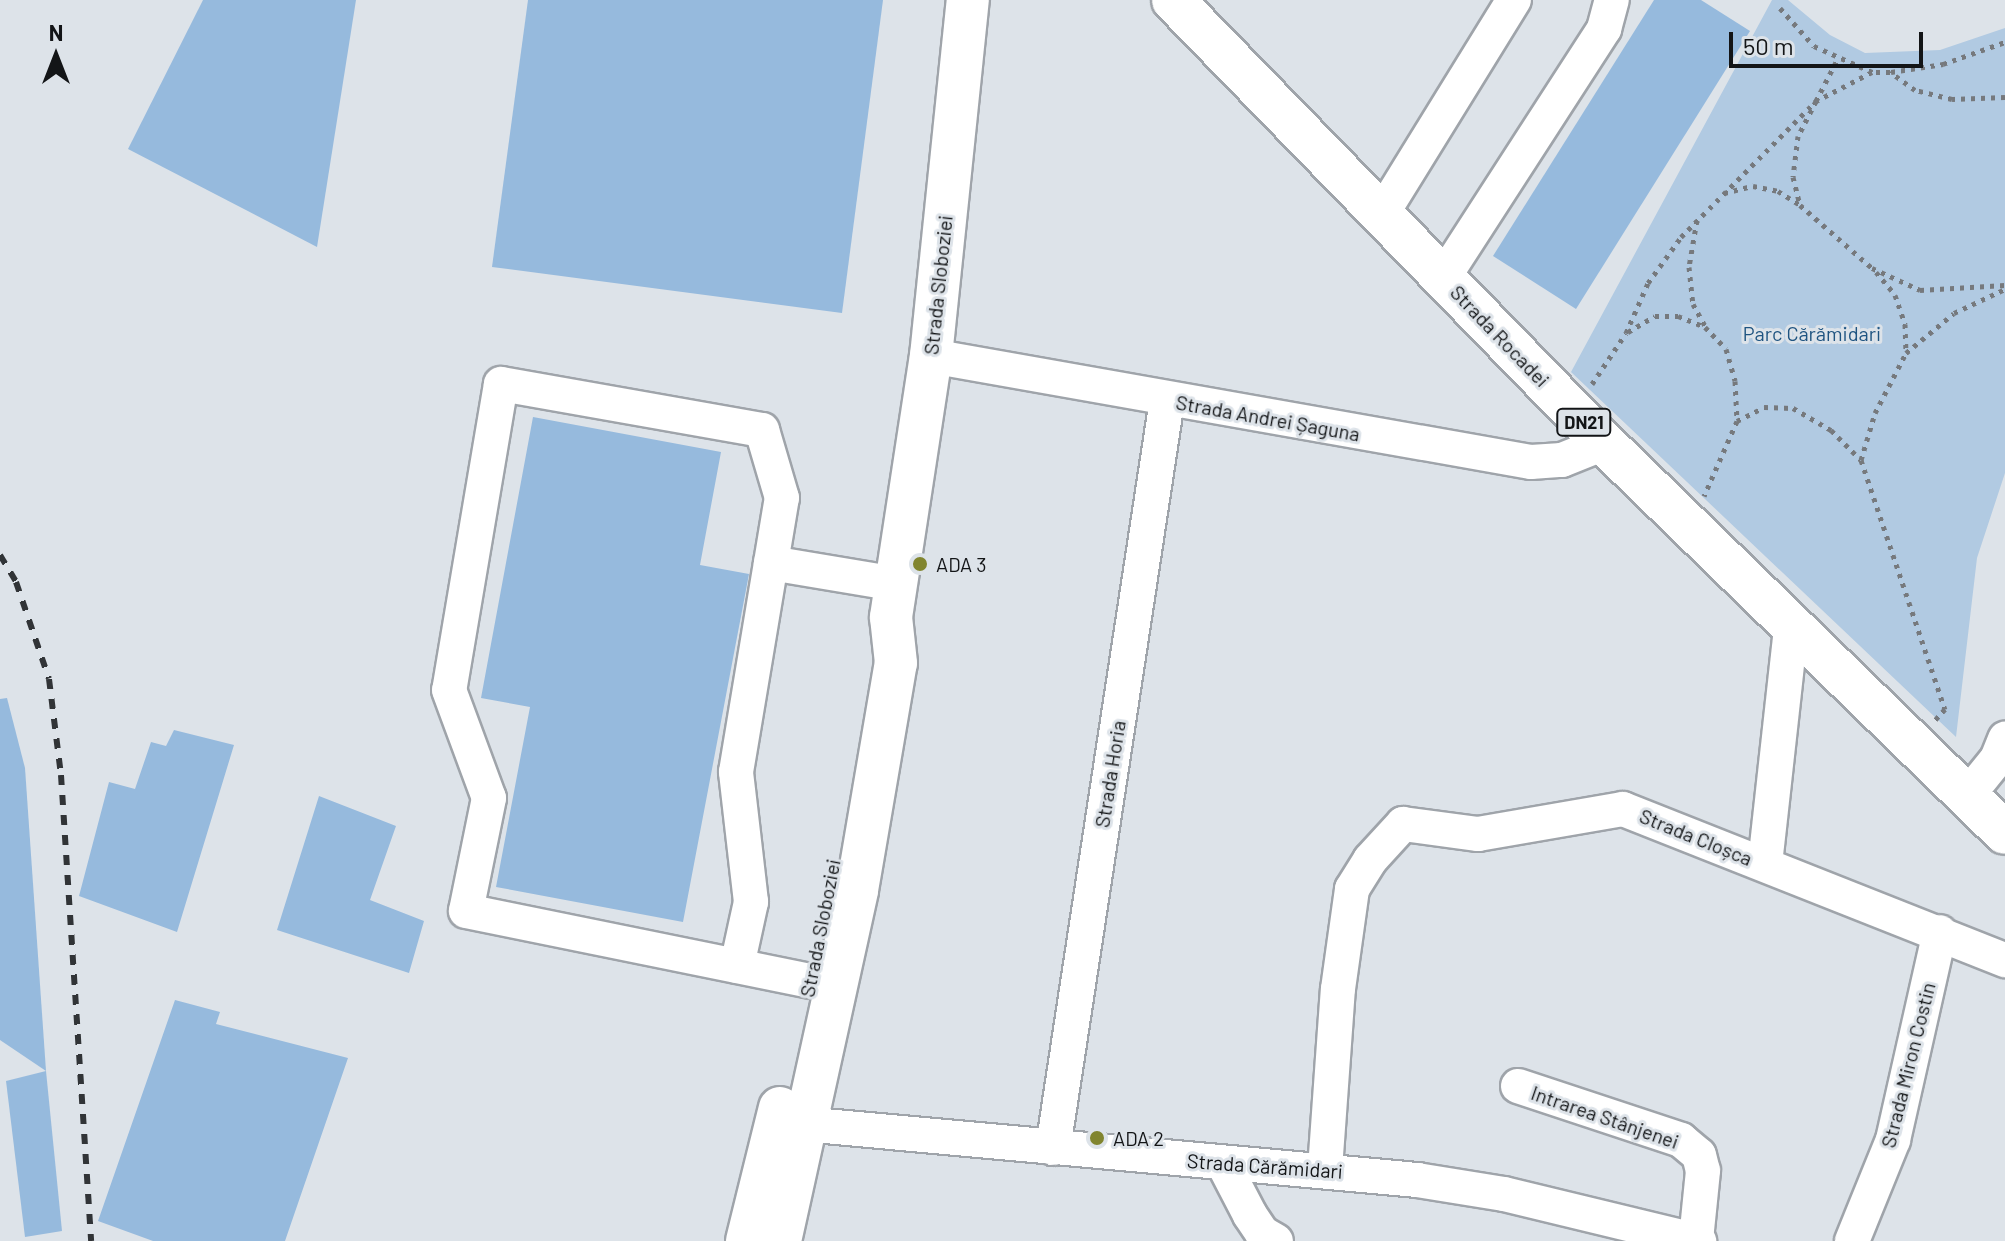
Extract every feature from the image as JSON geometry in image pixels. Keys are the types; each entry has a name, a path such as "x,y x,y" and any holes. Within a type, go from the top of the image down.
{"main road":[{"name":"Strada Sloboziei","path":"747,1241 791,1123 857,890 896,663 894,600 931,356 968,0"},
{"name":"Strada Rocadei","path":"1174,0 1573,412 1688,526 1792,621 1914,746 2005,833"},
{"name":"Strada Sloboziei","path":"780,1241 809,981 869,658 894,600"}],"street":[{"path":"1381,215 1514,0"},
{"path":"1443,278 1604,29 1612,0"},
{"name":"Strada Andrei Șaguna","path":"931,356 1531,462 1562,460 1604,443"},
{"path":"737,966 751,902 736,772 782,498 762,430 501,384 449,690 489,798 466,911 809,981"},
{"name":"Strada Horia","path":"1053,1148 1167,400"},
{"path":"771,563 894,600"},
{"path":"1765,864 1792,621"},
{"path":"1967,796 1997,759 2005,739"},
{"name":"Strada Cloșca","path":"1325,1169 1344,929 1352,889 1395,828 1412,822 1478,834 1623,809 2005,960"},
{"name":"Strada Miron Costin","path":"1852,1241 1893,1140 1940,932"},
{"name":"Intrarea Stânjenei","path":"1518,1086 1681,1140 1699,1155 1703,1171 1698,1240"},
{"name":"Strada Cărămidari","path":"791,1123 1224,1165 1325,1169 1504,1194 1698,1240"},
{"path":"1224,1165 1262,1233 1276,1241"}],"path":[{"path":"1780,8 1814,46 1872,72 1943,64 2005,42"},
{"path":"1800,205 1793,177 1798,136 1838,58"},
{"path":"1573,412 1626,333 1648,283 1697,220 1816,101 1872,72"},
{"path":"1890,72 1915,90 1952,99 2005,97"},
{"path":"1723,193 1753,186 1778,191 1800,205 1872,268 1895,295 1905,324 1906,353"},
{"path":"1688,526 1737,421 1735,381 1726,349 1705,327 1693,304 1689,267 1697,220"},
{"path":"1872,268 1920,290 2005,287"},
{"path":"1861,460 1875,413 1906,353 1954,313 2005,287"},
{"path":"1626,333 1655,316 1678,316 1705,327"},
{"path":"1737,421 1764,407 1793,408 1831,430 1861,460 1945,709 1914,746"}],"green space":[{"name":"Parc Cărămidari","path":"1772,0 1788,0 1830,35 1865,53 1940,50 2005,28 2005,473 1977,558 1956,737 1571,372"}],"building":[{"path":"203,0 356,0 317,247 128,149"},
{"path":"528,0 883,0 842,313 492,267"},
{"path":"1654,0 1701,0 1750,31 1576,309 1493,256"},
{"path":"533,417 721,452 700,565 749,574 683,922 496,887 530,707 481,698"},
{"path":"7,698 25,768 46,1071 0,1040 0,699"},
{"path":"174,730 234,745 177,932 79,896 109,782 135,789 151,742 166,746"},
{"path":"319,796 396,826 370,900 424,921 409,973 277,930"},
{"path":"175,1000 220,1012 216,1024 348,1058 285,1241 153,1241 98,1221"},
{"path":"46,1071 62,1231 25,1237 6,1081"}],"railway":[{"path":"0,555 16,582 49,679 61,775 91,1241"}],"place":[{"name":"ADA 3","path":"920,564"},
{"name":"ADA 2","path":"1097,1138"}]}
